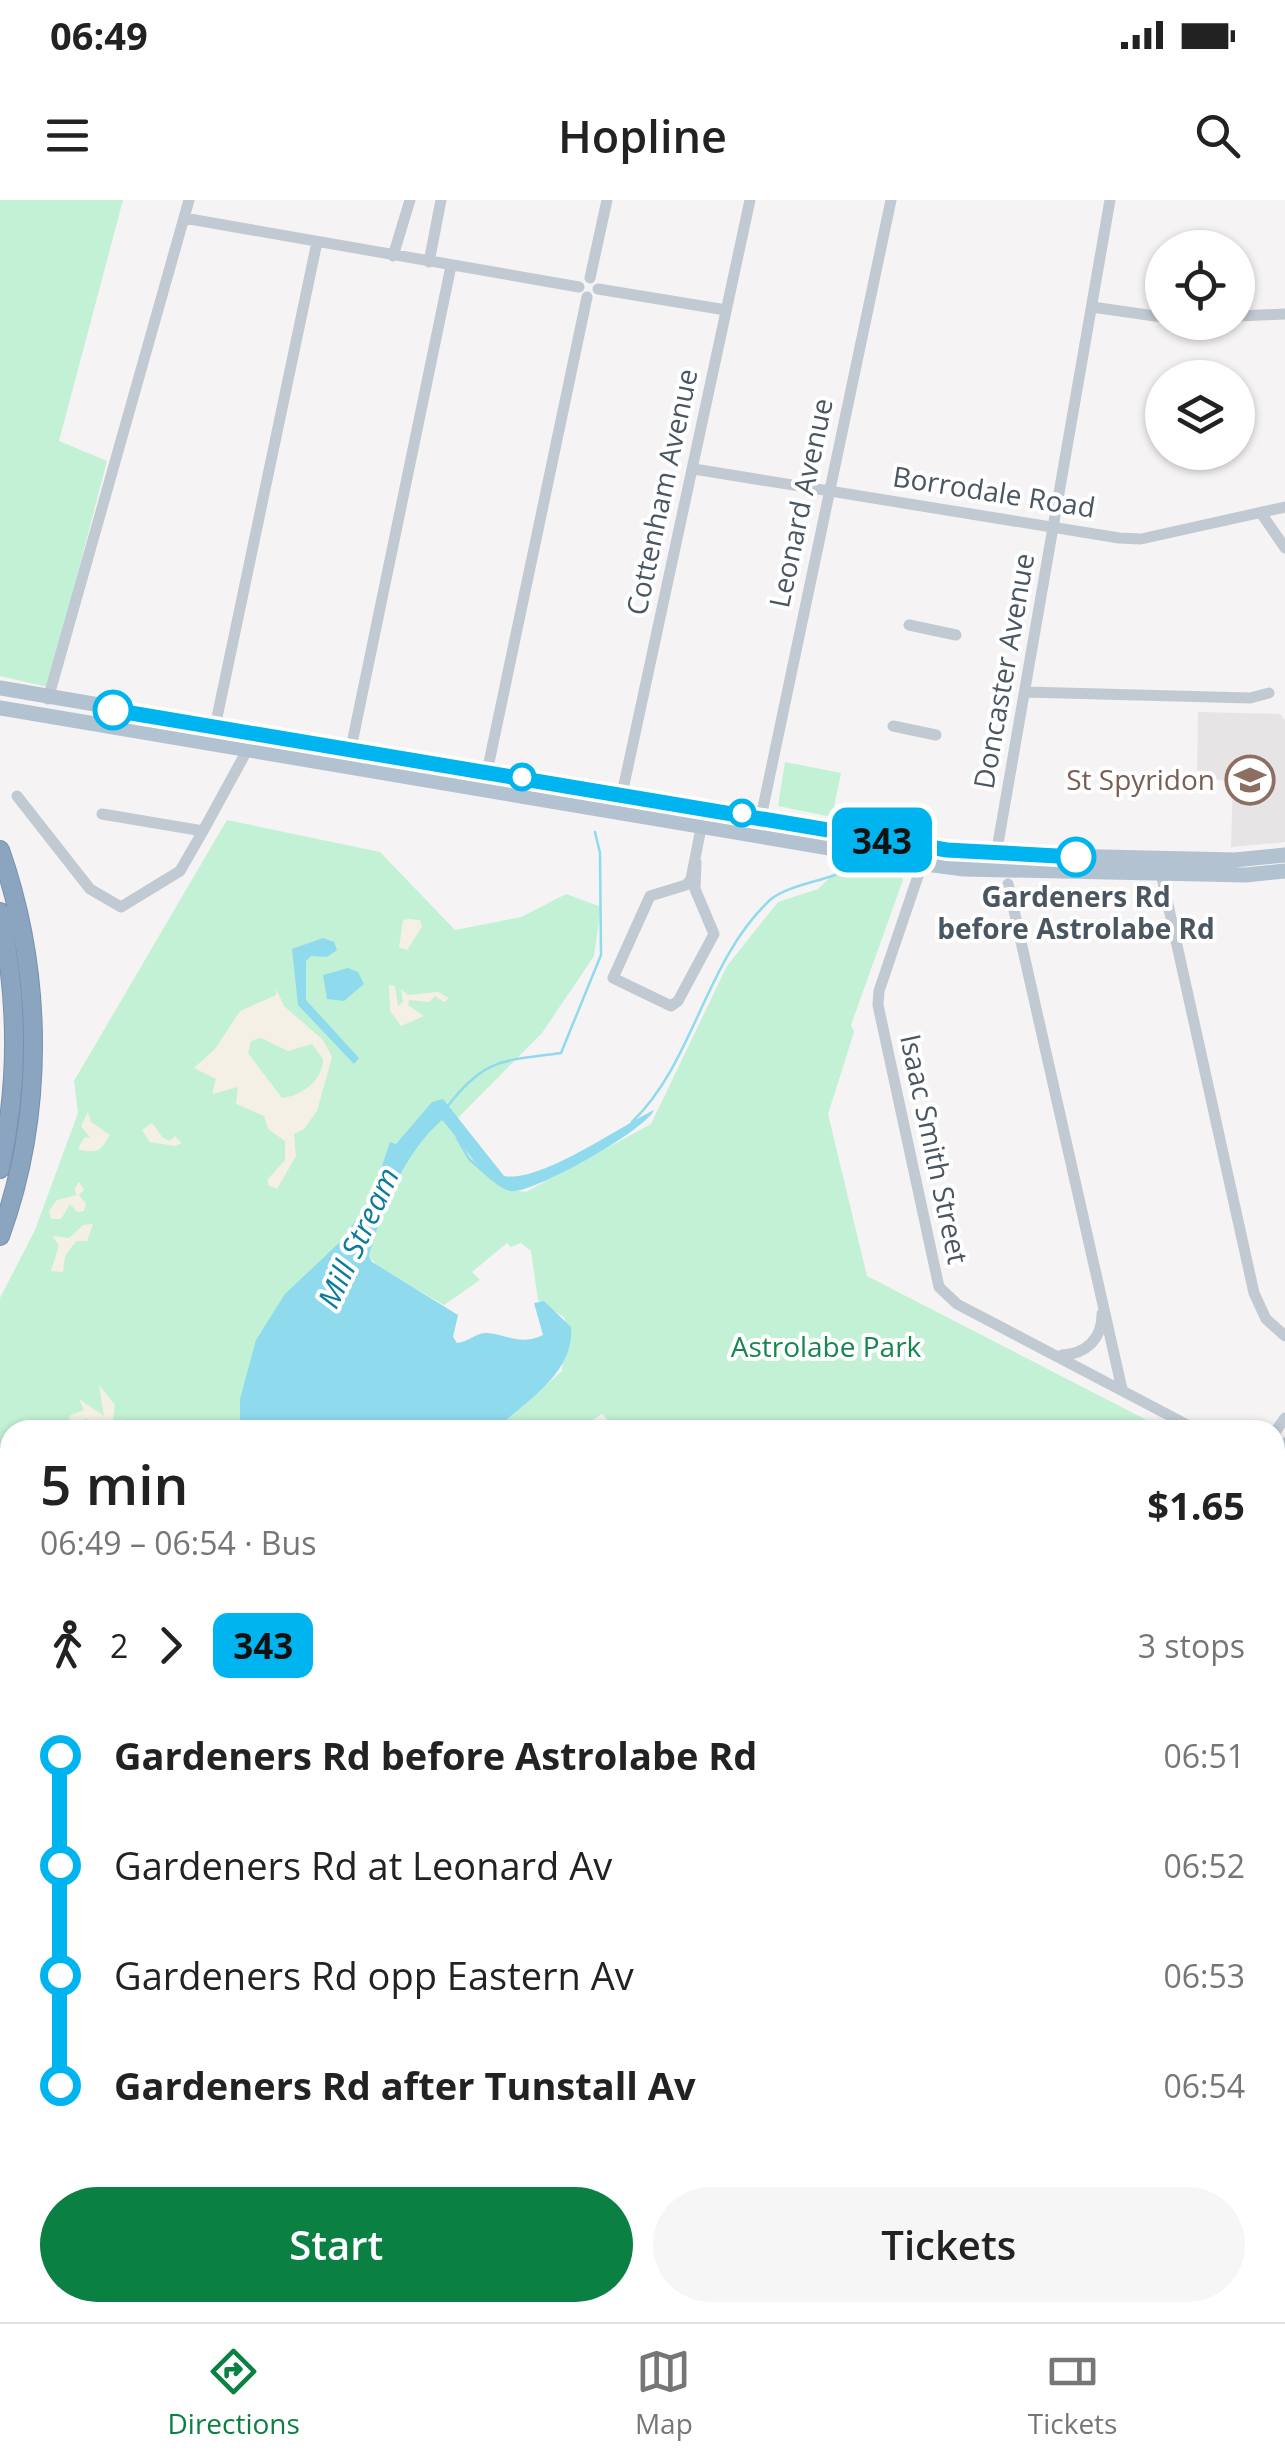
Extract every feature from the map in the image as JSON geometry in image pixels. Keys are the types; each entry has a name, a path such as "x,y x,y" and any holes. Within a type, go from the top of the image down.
{"highway":[{"path":"0,850 22,927 33,1030 27,1124 0,1236"},
{"path":"0,912 14,1035 13,1085 0,1169"}],"main road":[{"path":"0,688 761,816 880,840 996,855 1235,860 1285,855"},
{"path":"0,708 964,869 1285,871"}],"street":[{"path":"48,699 189,200"},
{"path":"393,256 410,200"},
{"path":"428,262 440,200"},
{"path":"483,791 607,200"},
{"name":"Cottenham Avenue","path":"622,794 750,200"},
{"name":"Leonard Avenue","path":"761,816 891,200"},
{"name":"Doncaster Avenue","path":"996,855 1056,528 1110,200"},
{"path":"184,218 726,310"},
{"path":"214,727 317,242"},
{"path":"351,748 451,266"},
{"path":"1092,307 1145,315"},
{"path":"1255,315 1285,314"},
{"name":"Borrodale Road","path":"694,469 1141,539 1285,507"},
{"path":"1261,513 1285,548"},
{"path":"908,626 956,635"},
{"path":"1025,692 1250,698 1269,693"},
{"path":"892,726 936,735"},
{"path":"16,796 90,890 121,908 180,872 256,734"},
{"path":"102,814 203,832"},
{"path":"696,862 686,885 650,896 612,978 671,1006 714,934 695,890 702,828"},
{"path":"880,840 908,852 918,863"},
{"name":"Isaac Smith Street","path":"918,863 878,1005 939,1287 957,1304 1062,1355 1179,1420"},
{"path":"1162,872 1254,1293 1266,1319 1285,1336"},
{"path":"1008,884 1122,1388"},
{"path":"1062,1355 1076,1354 1096,1340 1102,1324 1102,1300"}],"shaded area":[{"name":"St Spyridon","path":"1198,712 1280,714 1285,720 1285,842 1231,847 1233,781 1197,779"}],"green space":[{"path":"0,200 123,200 59,441 107,461 48,687 0,676"},
{"path":"785,762 841,773 832,817 778,806"},
{"name":"Astrolabe Park","path":"227,820 380,852 455,930 521,917 566,894 601,907 594,956 542,1033 449,1127 490,1178 526,1192 651,1124 727,966 778,902 818,889 842,866 901,875 903,880 851,1025 854,1032 828,1114 867,1276 1147,1420 608,1420 602,1414 593,1420 506,1420 562,1371 565,1318 538,1300 531,1251 521,1243 511,1247 507,1243 472,1272 480,1280 444,1305 378,1267 369,1256 371,1249 307,1316 386,1420 0,1420 0,1298 35,1230 78,1113 74,1081"}],"sand":[{"path":"403,920 420,920 422,927 407,950 399,947"},
{"path":"389,985 395,986 398,1006 403,1002 401,989 408,995 438,992 449,998 444,1002 435,996 429,1002 409,1000 408,1005 424,1016 401,1026 390,1011"},
{"path":"276,989 284,1006 323,1040 332,1057 317,1111 304,1129 294,1134 296,1156 277,1189 268,1185 268,1179 285,1160 285,1141 268,1129 264,1116 236,1104 238,1087 212,1094 216,1079 194,1068 215,1049 240,1011 276,995","holes":["261,1038 288,1051 312,1044 323,1059 322,1067 310,1086 282,1098 248,1053 251,1041"]},
{"path":"88,1112 91,1122 110,1135 100,1149 93,1151 78,1149 84,1138 90,1137 81,1126"},
{"path":"152,1123 163,1138 170,1141 175,1136 182,1143 175,1146 150,1142 142,1130"},
{"path":"79,1182 84,1190 79,1195 86,1204 84,1211 77,1212 70,1204 61,1219 51,1219 49,1211 57,1200 77,1195 74,1190"},
{"path":"93,1224 87,1241 76,1241 65,1256 63,1272 51,1271 59,1245 52,1236 69,1238 83,1225"},
{"path":"99,1385 115,1405 113,1420 70,1420 69,1416 84,1410 79,1399 104,1416"}],"water":[{"path":"323,938 334,942 337,950 327,957 311,956 306,961 306,1000 359,1058 354,1064 298,1005 292,949"},
{"path":"348,968 358,972 364,984 344,1001 327,999 323,975"},
{"path":"443,1099 504,1176 519,1176 558,1163 654,1110 631,1131 587,1160 540,1183 510,1191 483,1171 442,1120 416,1148 381,1219 369,1256 372,1262 458,1315 453,1337 457,1343 483,1333 521,1340 543,1335 534,1303 544,1301 571,1327 570,1343 557,1372 507,1420 240,1420 240,1399 256,1340 285,1294 341,1241 371,1199 390,1142 396,1144 432,1102"}],"waterway":[{"path":"447,1107 473,1079 497,1064 561,1053 601,955 600,853 595,832"},
{"path":"632,1122 671,1070 729,952 748,925 776,895 835,875"},
{"name":"Mill Stream","path":"457,1138 469,1159 493,1180"}],"bus line":[{"name":"343","path":"113,710 971,854 1076,857"}],"place":[{"name":"St Spyridon","path":"1250,780"},
{"name":"Gardeners Rd before Astrolabe Rd","path":"1076,857"}]}
